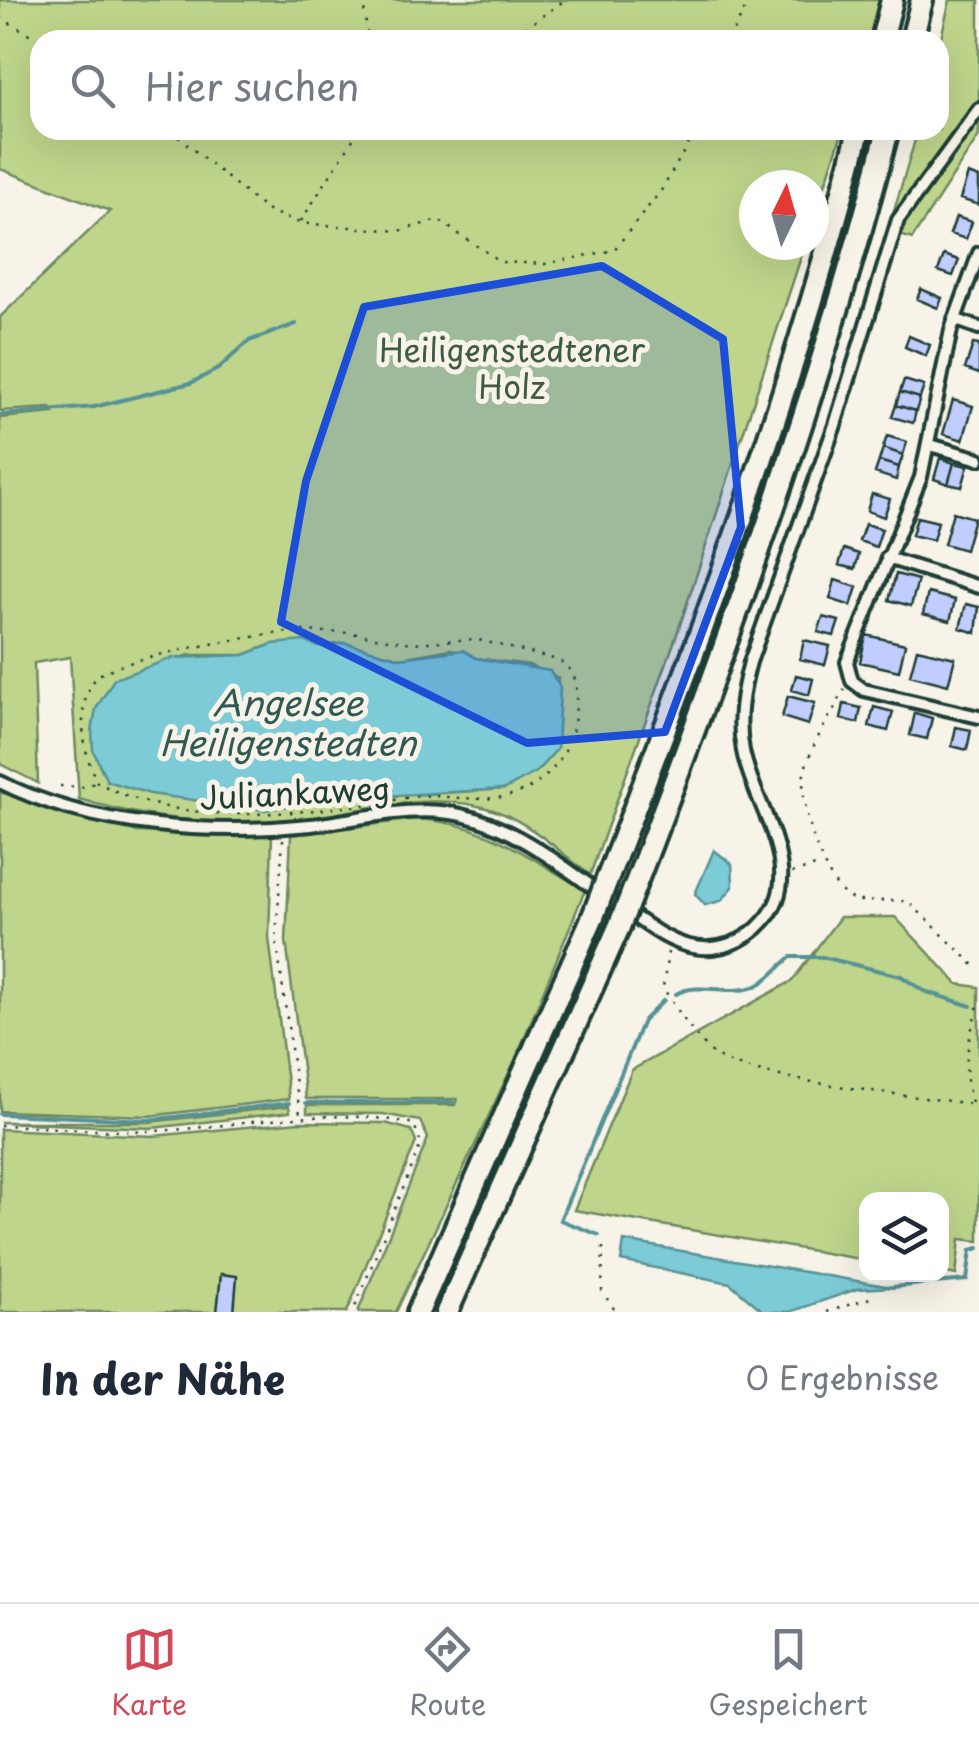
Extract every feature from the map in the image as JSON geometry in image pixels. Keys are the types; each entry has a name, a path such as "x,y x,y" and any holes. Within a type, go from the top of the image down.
{"highway":[{"path":"884,30 892,0"},
{"path":"914,30 922,0"},
{"path":"418,1312 594,914 718,586 788,378 856,140"},
{"path":"447,1312 631,896 744,593 813,386 885,140"}],"street":[{"path":"667,938 706,948 746,938 776,904 782,876 742,749 740,714 750,662 835,425 898,220 979,109"},
{"path":"979,254 954,319 930,446 848,652 852,681 880,696 979,718"},
{"path":"954,319 979,328"},
{"path":"930,446 979,459"},
{"path":"887,558 979,587"},
{"name":"Juliankaweg","path":"0,782 36,797 162,824 283,827 418,812 459,814 506,832 667,938"}],"path":[{"path":"362,0 366,30"},
{"path":"522,30 565,0"},
{"path":"734,30 750,0"},
{"path":"0,18 30,34"},
{"path":"182,140 266,210 300,222 400,231 438,220 501,262 545,264 614,250 663,188 690,140"},
{"path":"300,222 353,140"},
{"path":"60,786 84,787 97,782 156,802 243,816 433,796 507,796 534,786 567,750 576,716 576,681 568,666 558,660 475,639 412,643 351,633 284,632 134,660 98,677 87,696 85,735 97,782"},
{"path":"852,681 816,744 803,780 804,802 824,863 838,886 854,900 891,898 912,904 979,970"},
{"path":"283,827 276,938 300,1116"},
{"path":"782,876 824,863"},
{"path":"667,938 664,988 699,1038 720,1059 814,1080 979,1105"},
{"path":"973,1104 966,1082 966,1060 979,1002"},
{"path":"0,1125 153,1130 300,1116 384,1118 414,1124 421,1144 352,1312"},
{"path":"603,1247 602,1290 616,1312"},
{"path":"827,1312 876,1296"}],"highlighted area":[{"path":"602,266 723,339 741,527 665,732 527,743 281,622 306,481 364,307"}],"green space":[{"name":"Heiligenstedtener Holz","path":"0,0 879,0 872,30 30,30 30,140 840,140 829,172 739,170 739,260 800,260 677,634 590,875 521,823 470,804 417,802 283,821 231,822 154,816 79,799 70,657 34,663 38,783 0,764 0,418 54,413 51,408 0,411 0,317 110,211 0,169","holes":["311,643 319,647 345,643 401,658 451,649 476,658 529,665 558,678 557,749 536,772 505,789 303,802 108,781 99,764 157,664 190,655 243,655 273,644"]},
{"path":"950,0 979,0 979,136 912,239 888,231 915,140 949,140 949,30 943,30"},
{"path":"0,792 137,832 272,835 269,938 289,1099 149,1116 0,1111"},
{"path":"417,819 486,834 585,890 516,1058 396,1312 358,1312 428,1138 420,1121 383,1114 307,1113 307,1105 455,1105 457,1099 306,1099 286,941 291,835"},
{"path":"840,917 895,917 958,984 979,987 979,1241 960,1239 956,1275 949,1274 949,1192 859,1192 859,1259 574,1210 632,1070 792,981"},
{"path":"289,1106 290,1112 152,1128 0,1122 149,1122"},
{"path":"299,1122 385,1123 411,1130 416,1142 347,1312 0,1312 0,1129 153,1136"}],"water":[{"name":"Angelsee Heiligenstedten","path":"304,641 319,647 345,643 401,658 463,650 476,658 550,671 560,687 557,749 536,772 505,789 330,799 265,810 150,794 107,781 93,750 92,731 96,709 114,679 173,658 244,655 273,644"},
{"path":"714,850 732,864 733,887 721,901 705,905 695,894"},
{"path":"624,1241 892,1287 857,1289 790,1312 764,1312 730,1283 621,1261"}],"building":[{"path":"968,174 979,178 979,205 960,199"},
{"path":"956,217 972,222 966,239 950,234"},
{"path":"944,255 959,260 953,276 938,271"},
{"path":"921,289 942,298 938,308 917,299"},
{"path":"909,336 930,345 926,356 905,347"},
{"path":"973,344 979,345 979,374 965,369"},
{"path":"904,380 924,386 920,398 900,392"},
{"path":"900,392 920,398 916,411 896,405"},
{"path":"953,400 973,406 963,440 943,434"},
{"path":"896,405 916,411 913,423 892,417"},
{"path":"887,436 907,442 903,455 883,448"},
{"path":"883,448 903,455 899,467 879,461"},
{"path":"940,458 954,463 948,484 934,479"},
{"path":"879,461 899,467 896,480 875,473"},
{"path":"954,463 968,466 962,487 948,484"},
{"path":"872,494 890,499 884,517 867,511"},
{"path":"953,512 974,518 965,550 944,544"},
{"path":"917,517 938,522 933,540 912,535"},
{"path":"865,524 882,529 876,547 859,541"},
{"path":"844,549 859,554 855,569 839,565"},
{"path":"896,574 918,580 911,606 889,600"},
{"path":"835,580 857,587 851,606 830,599"},
{"path":"928,593 955,600 950,621 923,614"},
{"path":"966,604 979,607 976,633 960,628"},
{"path":"823,617 839,621 834,636 818,632"},
{"path":"866,635 905,644 899,671 860,662"},
{"path":"804,640 830,646 825,665 800,659"},
{"path":"917,649 955,658 948,685 910,675"},
{"path":"796,675 813,679 809,695 792,690"},
{"path":"788,696 815,703 808,725 782,717"},
{"path":"844,704 861,708 858,723 841,719"},
{"path":"874,707 893,712 888,731 869,726"},
{"path":"915,713 932,718 927,739 910,735"},
{"path":"956,727 971,730 967,750 952,746"},
{"path":"221,1274 237,1276 234,1312 217,1312"}],"waterway":[{"path":"0,415 94,407 191,383 218,369 249,341 296,324"},
{"path":"676,994 694,989 754,987 791,957 822,957 901,976 924,991 971,1006"},
{"path":"599,1235 560,1220 643,1021 664,1000"},
{"path":"306,1103 453,1102"},
{"path":"0,1114 148,1120 289,1103"},
{"path":"892,1287 967,1280 971,1250 979,1248"}]}
